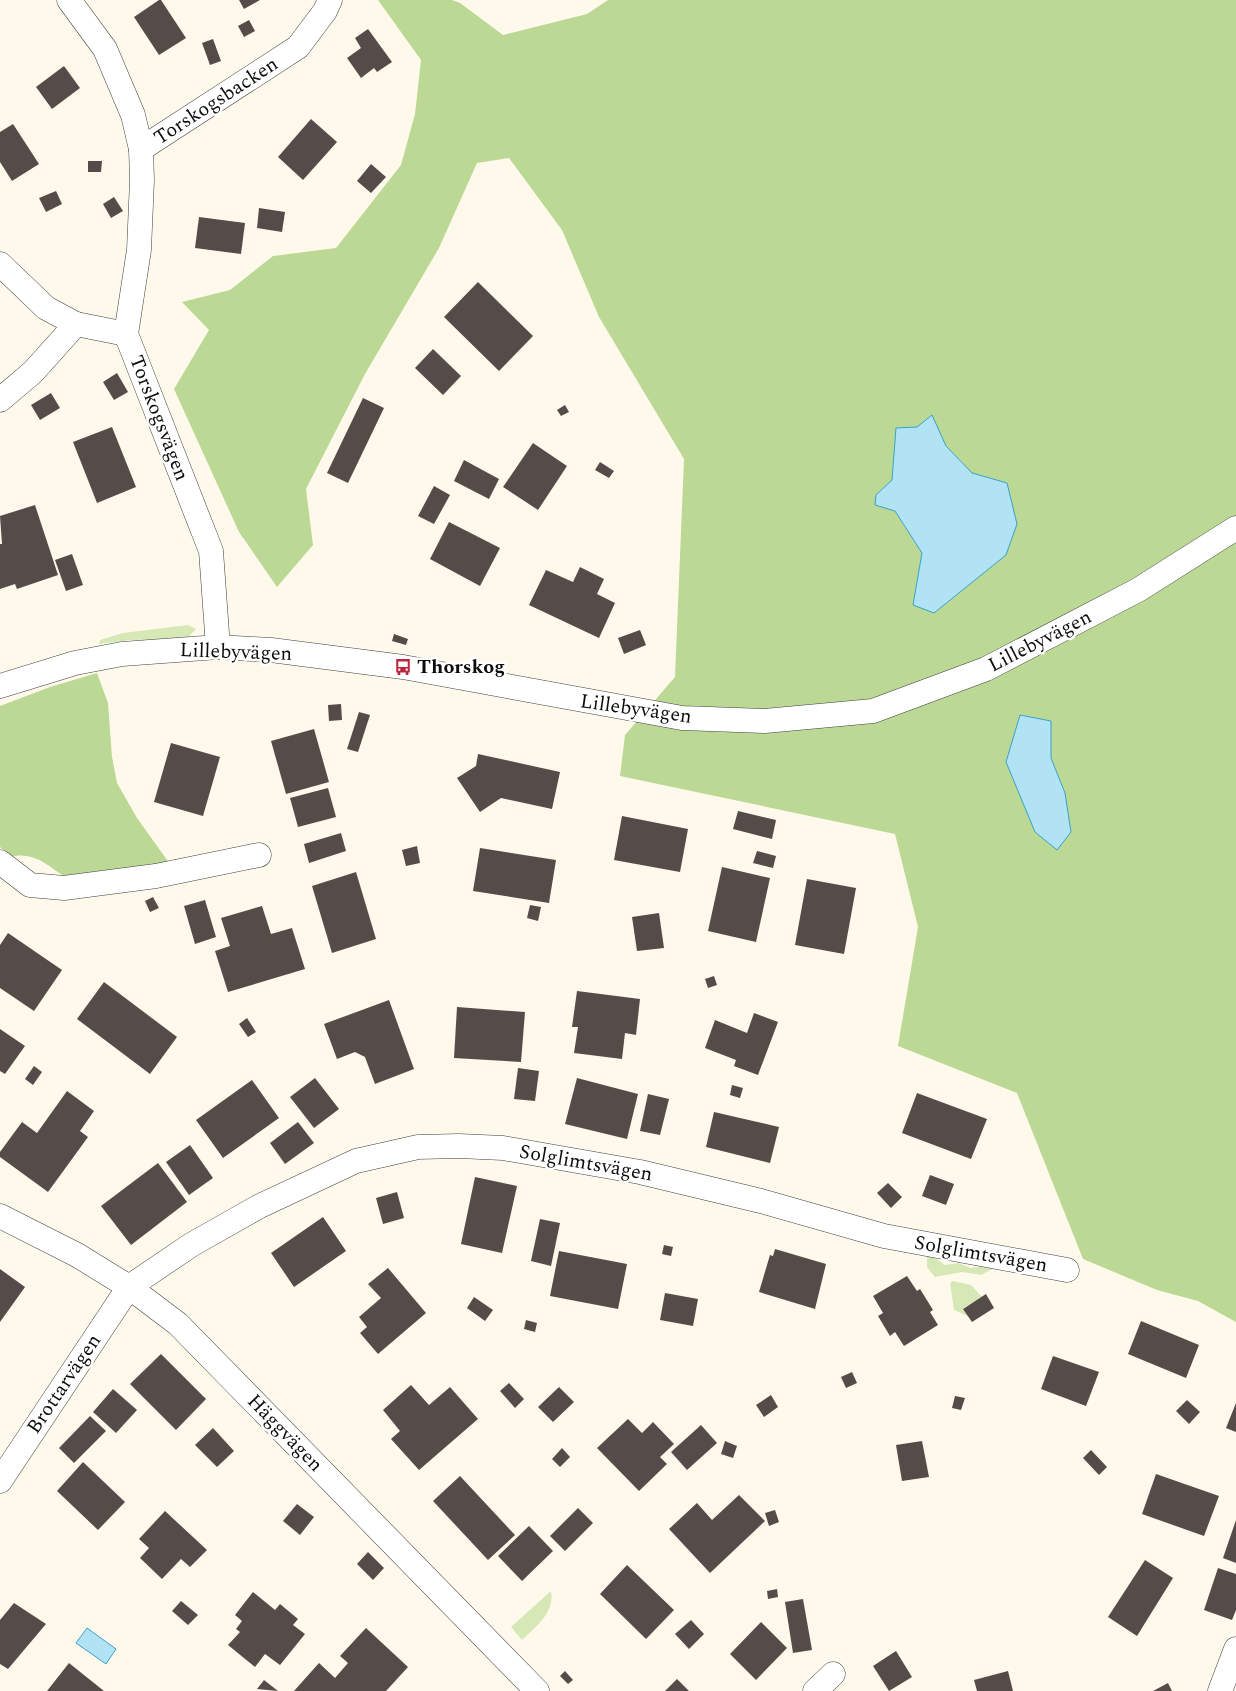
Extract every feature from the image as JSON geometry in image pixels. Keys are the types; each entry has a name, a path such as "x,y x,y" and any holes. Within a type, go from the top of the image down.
{"street":[{"path":"69,0 105,48 133,115 141,149"},
{"name":"Torskogsbacken","path":"126,334 139,250 142,180 141,149 298,47 326,11 330,0"},
{"name":"Torskogsvägen","path":"0,264 46,308 76,324 126,334 212,551 218,647"},
{"path":"0,400 33,372 76,324"},
{"name":"Lillebyvägen","path":"0,686 84,661 130,654 218,647 271,650 404,667 682,718 765,721 873,711 986,669 1138,590 1236,528"},
{"path":"0,862 30,885 64,888 156,876 259,855"},
{"name":"Solglimtsvägen","path":"129,1287 191,1245 258,1207 356,1161 418,1147 459,1146 516,1150 646,1173 761,1201 884,1236 1067,1270"},
{"name":"Häggvägen","path":"0,1216 77,1255 129,1287 178,1324 537,1691"},
{"name":"Brottarvägen","path":"0,1481 129,1287"},
{"path":"1220,1691 1236,1649"},
{"path":"815,1691 833,1674"}],"green space":[{"path":"378,0 452,0 460,3 503,35 587,14 608,0 1236,0 1236,1322 1198,1301 1157,1290 1083,1259 1017,1093 898,1046 918,927 895,834 620,776 625,735 675,677 684,459 599,317 562,230 509,158 477,163 439,248 365,374 306,489 313,545 277,587 239,532 174,389 209,330 182,302 230,290 273,256 336,248 401,165 415,114 421,60","holes":["946,446 972,473 1007,483 913,605 922,553 895,511 876,495 892,480","1020,715 1050,721 1051,758"]},
{"path":"188,625 196,629 186,639 129,640 99,644 100,640 123,633"},
{"path":"97,673 108,703 112,757 117,783 137,818 170,864 70,880 42,861 19,855 10,857 0,847 0,706 50,687"},
{"path":"927,1253 945,1265 958,1263 971,1268 993,1265 996,1267 981,1275 962,1272 935,1277 927,1267"},
{"path":"953,1281 971,1285 982,1297 963,1308 968,1316 954,1310 950,1283"},
{"path":"551,1591 550,1606 547,1612 522,1640 511,1627"}],"water":[{"path":"932,415 946,446 972,473 1007,483 1017,524 1006,555 934,613 913,605 922,553 895,511 875,505 876,495 892,480 896,428 917,427"},
{"path":"1020,715 1051,721 1051,758 1065,793 1071,832 1057,850 1035,832 1006,762"},
{"path":"87,1628 116,1649 106,1664 76,1643"}],"building":[{"path":"161,0 186,38 159,55 134,17"},
{"path":"239,0 260,0 244,9"},
{"path":"249,20 255,31 244,37 238,26"},
{"path":"368,29 392,62 377,72 374,68 361,78 347,58 361,48 355,38"},
{"path":"213,39 221,61 210,65 202,43"},
{"path":"64,66 80,88 52,109 36,87"},
{"path":"311,119 337,142 303,180 278,157"},
{"path":"13,124 39,164 12,181 0,162 0,132"},
{"path":"88,161 102,161 101,172 88,172"},
{"path":"371,164 386,177 371,193 357,181"},
{"path":"56,191 62,204 46,212 39,198"},
{"path":"114,197 123,211 111,218 103,204"},
{"path":"259,208 285,212 282,232 257,228"},
{"path":"199,217 245,223 241,254 195,248"},
{"path":"478,282 533,336 499,371 444,317"},
{"path":"433,349 461,376 443,395 415,368"},
{"path":"117,373 128,392 114,400 103,382"},
{"path":"51,393 60,408 40,420 31,405"},
{"path":"363,398 384,408 348,483 327,473"},
{"path":"565,405 569,412 561,416 557,410"},
{"path":"112,427 136,487 97,503 73,442"},
{"path":"533,443 567,466 538,510 503,487"},
{"path":"464,460 499,479 489,499 454,481"},
{"path":"600,462 614,471 609,478 595,470"},
{"path":"434,486 450,495 434,524 418,516"},
{"path":"35,505 58,575 17,589 15,584 0,589 0,544 2,544 0,516"},
{"path":"449,522 500,548 480,586 430,559"},
{"path":"72,554 83,585 66,591 55,560"},
{"path":"580,567 604,579 597,594 615,603 599,638 529,605 546,570 573,582"},
{"path":"640,630 646,645 624,654 618,638"},
{"path":"394,634 408,639 406,645 392,641"},
{"path":"341,704 342,720 329,721 328,705"},
{"path":"359,712 370,715 358,752 347,749"},
{"path":"314,729 329,782 286,794 271,741"},
{"path":"171,743 220,757 203,816 154,802"},
{"path":"478,754 560,772 552,809 501,798 480,812 457,778 476,766"},
{"path":"328,788 336,817 298,827 290,798"},
{"path":"738,811 776,820 772,839 733,829"},
{"path":"622,816 688,829 680,872 614,860"},
{"path":"341,833 346,851 309,863 304,844"},
{"path":"417,846 420,863 406,866 402,850"},
{"path":"480,848 556,860 549,903 473,891"},
{"path":"757,851 776,856 773,868 753,863"},
{"path":"722,867 770,878 756,942 708,931"},
{"path":"356,872 376,939 332,953 312,886"},
{"path":"807,879 856,888 844,954 795,945"},
{"path":"153,897 159,908 150,912 145,901"},
{"path":"205,900 216,937 195,944 184,906"},
{"path":"530,905 541,907 538,921 527,918"},
{"path":"262,906 271,934 292,928 305,969 228,992 215,951 230,946 221,918"},
{"path":"659,913 664,948 637,951 632,917"},
{"path":"8,933 62,970 34,1011 0,988 0,945"},
{"path":"714,976 717,985 708,988 705,979"},
{"path":"104,982 177,1037 150,1074 77,1019"},
{"path":"577,991 640,999 636,1035 625,1033 622,1059 574,1053 578,1027 572,1027"},
{"path":"389,1000 414,1069 375,1084 365,1057 355,1052 337,1059 324,1024"},
{"path":"457,1007 525,1012 521,1062 454,1058"},
{"path":"754,1013 778,1022 758,1075 734,1066 736,1060 705,1048 715,1020 747,1033"},
{"path":"247,1018 256,1032 248,1037 239,1024"},
{"path":"0,1029 25,1046 5,1074 0,1071"},
{"path":"34,1066 42,1072 33,1085 25,1079"},
{"path":"518,1068 539,1071 535,1101 514,1099"},
{"path":"315,1078 339,1109 314,1128 290,1097"},
{"path":"577,1078 638,1094 627,1139 565,1124"},
{"path":"252,1080 279,1118 223,1158 196,1120"},
{"path":"732,1085 743,1088 740,1098 730,1095"},
{"path":"67,1091 94,1111 80,1131 88,1137 48,1192 0,1157 0,1152 22,1122 37,1133"},
{"path":"917,1093 987,1119 971,1159 902,1133"},
{"path":"648,1094 669,1099 660,1135 640,1131"},
{"path":"714,1112 779,1127 770,1163 706,1147"},
{"path":"298,1122 314,1143 285,1164 270,1143"},
{"path":"190,1145 213,1178 189,1195 166,1162"},
{"path":"158,1163 187,1202 131,1245 101,1206"},
{"path":"930,1175 954,1184 946,1205 922,1196"},
{"path":"475,1177 517,1186 502,1253 461,1244"},
{"path":"888,1183 902,1197 891,1208 877,1193"},
{"path":"397,1192 404,1218 383,1224 376,1198"},
{"path":"323,1217 346,1251 294,1287 271,1253"},
{"path":"540,1219 560,1223 551,1266 531,1261"},
{"path":"664,1245 673,1247 671,1256 662,1254"},
{"path":"775,1249 826,1264 815,1309 759,1292 770,1255 773,1256"},
{"path":"559,1251 627,1264 618,1309 550,1296"},
{"path":"388,1268 426,1313 378,1354 360,1333 367,1327 359,1317 381,1298 368,1284"},
{"path":"0,1269 25,1287 0,1322"},
{"path":"907,1276 917,1291 920,1289 933,1310 930,1312 938,1325 904,1346 895,1332 890,1336 878,1316 883,1313 873,1296"},
{"path":"665,1293 698,1299 693,1326 660,1320"},
{"path":"986,1294 994,1308 972,1322 963,1309"},
{"path":"474,1297 493,1310 485,1321 467,1308"},
{"path":"526,1320 537,1323 535,1332 524,1329"},
{"path":"1141,1321 1199,1345 1186,1378 1128,1354"},
{"path":"161,1354 206,1399 176,1430 130,1384"},
{"path":"1053,1356 1099,1372 1086,1406 1041,1389"},
{"path":"852,1372 857,1383 846,1388 841,1377"},
{"path":"509,1383 524,1399 515,1408 500,1391"},
{"path":"411,1385 429,1405 450,1387 478,1419 419,1470 391,1439 400,1431 383,1410"},
{"path":"559,1387 574,1402 553,1422 538,1407"},
{"path":"113,1389 137,1410 116,1433 93,1412"},
{"path":"771,1395 778,1407 764,1417 756,1405"},
{"path":"955,1396 965,1398 961,1410 952,1408"},
{"path":"1187,1400 1200,1412 1189,1424 1176,1411"},
{"path":"1236,1403 1236,1432 1226,1428"},
{"path":"90,1416 106,1431 74,1463 59,1448"},
{"path":"628,1419 642,1433 653,1422 674,1444 660,1457 667,1464 639,1491 597,1448"},
{"path":"701,1425 717,1443 687,1470 671,1452"},
{"path":"213,1428 234,1451 217,1467 195,1445"},
{"path":"725,1441 737,1446 733,1458 721,1454"},
{"path":"922,1441 929,1477 902,1481 896,1445"},
{"path":"562,1448 570,1457 560,1467 552,1459"},
{"path":"1091,1450 1107,1467 1099,1475 1083,1458"},
{"path":"83,1462 125,1502 98,1530 57,1491"},
{"path":"1156,1474 1219,1496 1204,1536 1142,1514"},
{"path":"460,1476 515,1535 488,1560 433,1501"},
{"path":"739,1495 765,1521 710,1573 669,1529 697,1503 712,1520"},
{"path":"297,1504 314,1517 300,1535 283,1521"},
{"path":"578,1508 593,1523 565,1551 550,1536"},
{"path":"775,1510 779,1522 769,1526 765,1513"},
{"path":"165,1511 207,1550 190,1567 181,1559 162,1579 140,1558 149,1548 139,1539"},
{"path":"1236,1520 1236,1563 1223,1558"},
{"path":"529,1526 553,1551 522,1581 498,1556"},
{"path":"368,1552 384,1568 373,1580 357,1564"},
{"path":"1145,1560 1173,1578 1137,1636 1108,1617"},
{"path":"627,1565 674,1610 646,1639 600,1594"},
{"path":"1218,1568 1236,1574 1236,1610 1232,1620 1204,1610"},
{"path":"777,1589 778,1597 768,1599 767,1591"},
{"path":"253,1592 275,1610 280,1604 298,1619 293,1625 305,1634 280,1665 265,1654 255,1667 228,1645 240,1632 236,1629 242,1621 235,1615"},
{"path":"803,1599 812,1650 793,1653 785,1602"},
{"path":"181,1601 198,1615 188,1625 172,1611"},
{"path":"14,1603 46,1624 8,1669 0,1664 0,1620"},
{"path":"691,1620 704,1634 689,1649 675,1634"},
{"path":"761,1622 787,1648 756,1680 730,1654"},
{"path":"366,1628 408,1667 386,1691 294,1691 319,1663 335,1678 348,1663 340,1656"},
{"path":"896,1651 912,1677 889,1691 873,1666"},
{"path":"69,1663 104,1691 47,1691"},
{"path":"565,1671 573,1680 568,1684 560,1676"},
{"path":"1008,1671 1013,1691 977,1691 974,1680"},
{"path":"677,1679 689,1691 665,1691"},
{"path":"264,1680 278,1691 257,1689"},
{"path":"1168,1683 1172,1691 1153,1691"}],"place":[{"name":"Thorskog","path":"403,667"}]}
